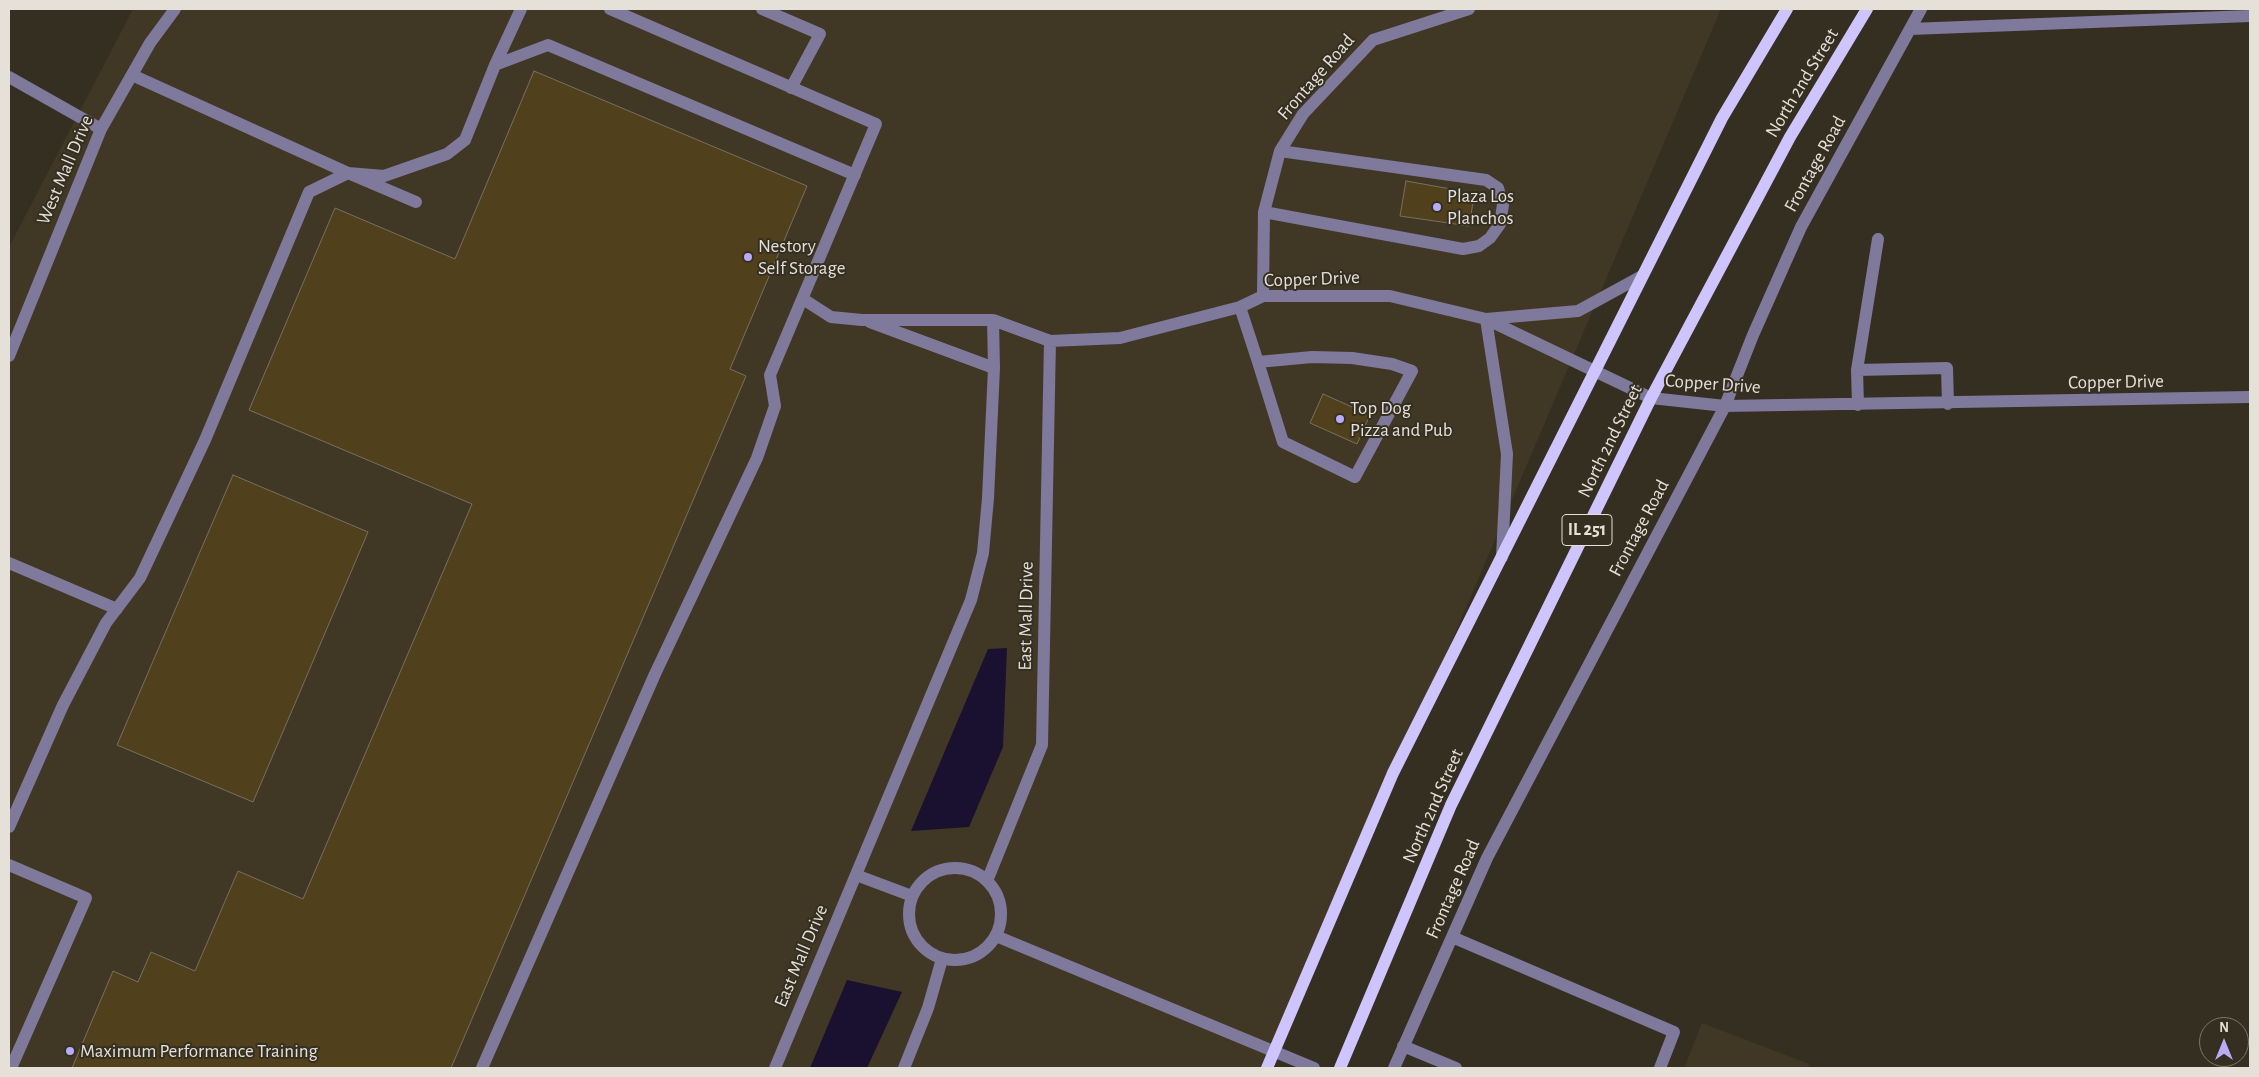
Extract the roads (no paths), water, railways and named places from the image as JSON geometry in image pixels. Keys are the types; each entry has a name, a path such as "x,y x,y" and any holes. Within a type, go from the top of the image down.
{"main road":[{"path":"1267,1068 1393,773 1722,118 1787,9"},
{"name":"North 2nd Street","path":"1340,1068 1451,805 1651,398 1790,137 1867,9"}],"street":[{"name":"West Mall Drive","path":"9,356 101,128 150,43 175,9"},
{"path":"9,827 63,704 106,623 140,578 205,440 309,192 348,173 384,176 447,154 465,140 495,66 521,9"},
{"path":"482,1068 655,674 757,458 776,406 770,375 876,124 610,9"},
{"path":"762,9 820,34 791,88"},
{"name":"Frontage Road","path":"1263,296 1264,212 1280,151 1303,114 1373,40 1469,9"},
{"name":"Frontage Road","path":"1394,1068 1486,858 1725,406 1753,335 1801,227 1922,9"},
{"path":"1910,29 2250,16"},
{"path":"495,66 548,45 855,175"},
{"path":"132,75 416,202"},
{"path":"9,77 101,128"},
{"path":"1264,212 1463,249 1479,246 1490,238 1500,224 1503,205 1498,188 1486,180 1280,151"},
{"path":"1858,405 1857,370 1878,239"},
{"path":"1502,557 1507,454 1486,319 1578,311 1642,276"},
{"name":"Copper Drive","path":"1050,341 1120,338 1240,307 1263,296 1390,296 1486,319 1596,370 1651,398 1725,406 2250,398"},
{"path":"803,299 831,316 862,320 994,320 1050,341"},
{"path":"1240,307 1283,442 1355,477 1412,371 1392,364 1352,358 1312,357 1258,362"},
{"path":"862,320 994,368"},
{"name":"East Mall Drive","path":"775,1068 971,600 983,553 994,368 994,320"},
{"name":"East Mall Drive","path":"987,881 1042,745 1050,341"},
{"path":"1857,370 1947,368 1948,404"},
{"path":"9,563 117,609"},
{"path":"9,865 86,898 11,1068"},
{"path":"960,868 975,872 987,881 996,893 1001,907 1000,922 996,936 986,948 973,957 958,960 942,959 928,952 917,941 910,927 908,912 912,896 920,884 931,874 945,869 960,868"},
{"path":"856,875 912,896"},
{"path":"996,936 1314,1068"},
{"path":"1452,937 1674,1032 1660,1068"},
{"path":"904,1068 928,1008 942,959"},
{"path":"1403,1046 1456,1068"}],"place":[{"name":"Plaza Los Planchos","path":"1437,207"},
{"name":"Nestory Self Storage","path":"748,257"},
{"name":"Top Dog Pizza and Pub","path":"1340,419"},
{"name":"Maximum Performance Training","path":"70,1051"}]}
